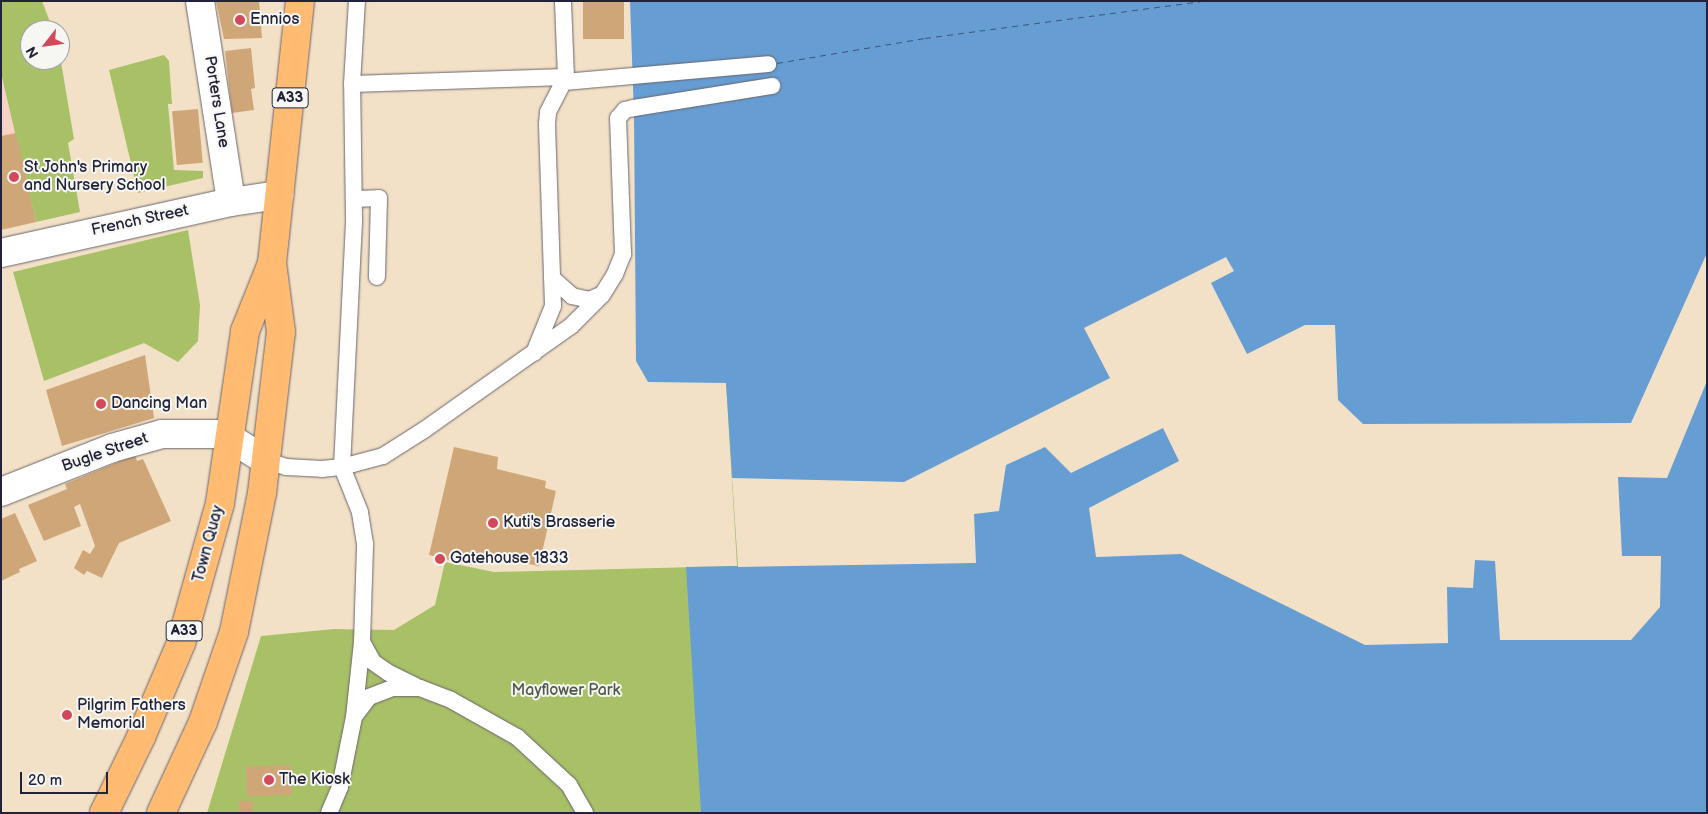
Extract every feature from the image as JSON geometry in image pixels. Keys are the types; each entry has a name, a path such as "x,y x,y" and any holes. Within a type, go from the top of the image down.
{"main road":[{"name":"Town Quay","path":"161,813 203,722 234,632 254,538 281,332 272,263 300,1"},
{"name":"Town Quay","path":"104,813 141,737 181,643 220,504 245,331 272,263"}],"street":[{"name":"Porters Lane","path":"200,1 231,202"},
{"name":"French Street","path":"1,252 231,202 279,195"},
{"name":"Bugle Street","path":"1,492 112,448 162,434 214,434 230,438 265,460"}],"lane":[{"path":"329,813 340,787 354,717 362,642 366,544 360,512 342,467 354,199 352,84 357,1"},
{"path":"534,353 553,306 547,124 548,112 565,79 564,1"},
{"path":"352,84 633,77 768,64"},
{"path":"265,460 286,467 304,469 342,467 383,456 424,430 571,326 602,295 615,274 622,254 618,118 625,110 634,108 772,86"},
{"path":"354,199 379,198 377,277"},
{"path":"552,278 572,296 589,300 602,295"},
{"path":"362,642 373,662 389,673 451,700 517,738 569,785 585,813"},
{"path":"354,717 369,697 392,688 420,688"}],"shaded area":[{"name":"St John's Primary and Nursery School","path":"1,73 36,222 1,230"}],"green space":[{"path":"1,1 42,1 49,20 20,20 20,70 62,70 74,139 68,143 80,212 36,222 1,73"},
{"path":"164,55 169,61 172,104 168,104 174,170 203,171 203,178 138,193 109,70"},
{"path":"188,230 200,305 198,341 178,362 144,343 44,381 13,272"},
{"name":"Mayflower Park","path":"726,382 1017,813 207,813 261,636 334,629 394,630 435,605 445,562 494,572 737,566"}],"water":[{"path":"630,1 1707,1 1707,813 701,813 686,567 738,566 726,383 648,382 636,361 634,116"}],"pier":[{"path":"1707,253 1707,381 1667,478 1618,477 1622,556 1661,556 1660,607 1631,640 1500,640 1495,561 1475,560 1473,588 1447,587 1448,643 1365,645 1181,554 1096,557 1089,508 1179,461 1163,428 1071,473 1045,447 1006,465 999,511 974,514 976,563 738,567 732,478 904,482 1110,378 1084,328 1226,257 1234,271 1211,283 1247,354 1305,325 1335,325 1338,400 1363,424 1631,423"}],"building":[{"name":"Ennios","path":"216,1 259,1 262,38 224,39"},
{"path":"583,1 624,1 624,39 583,39"},
{"path":"251,48 255,88 251,89 254,110 232,113 225,51"},
{"path":"198,109 203,163 177,165 172,111"},
{"name":"St John's Primary and Nursery School","path":"16,133 36,222 1,230 1,136"},
{"name":"Dancing Man","path":"145,355 154,418 62,446 46,390"},
{"name":"Kuti's Brasserie","path":"454,447 498,457 497,469 546,481 545,488 556,491 539,566 479,554 471,565 429,555"},
{"path":"135,455 137,461 143,459 171,521 119,543 102,578 87,571 84,575 74,568 83,550 90,554 95,546 80,504 74,507 81,526 44,541 28,505 67,489 65,484"},
{"path":"15,513 37,561 19,569 20,572 1,581 1,519"},
{"name":"The Kiosk","path":"291,765 292,795 247,797 246,767"},
{"path":"239,801 253,801 253,813 239,813"}],"ferry route":[{"path":"777,63 925,38 1201,1"}],"place":[{"name":"Ennios","path":"240,20"},
{"name":"St John's Primary and Nursery School","path":"14,177"},
{"name":"Dancing Man","path":"101,404"},
{"name":"Kuti's Brasserie","path":"493,523"},
{"name":"Gatehouse 1833","path":"440,559"},
{"name":"Pilgrim Fathers Memorial","path":"67,715"},
{"name":"The Kiosk","path":"269,780"}]}
